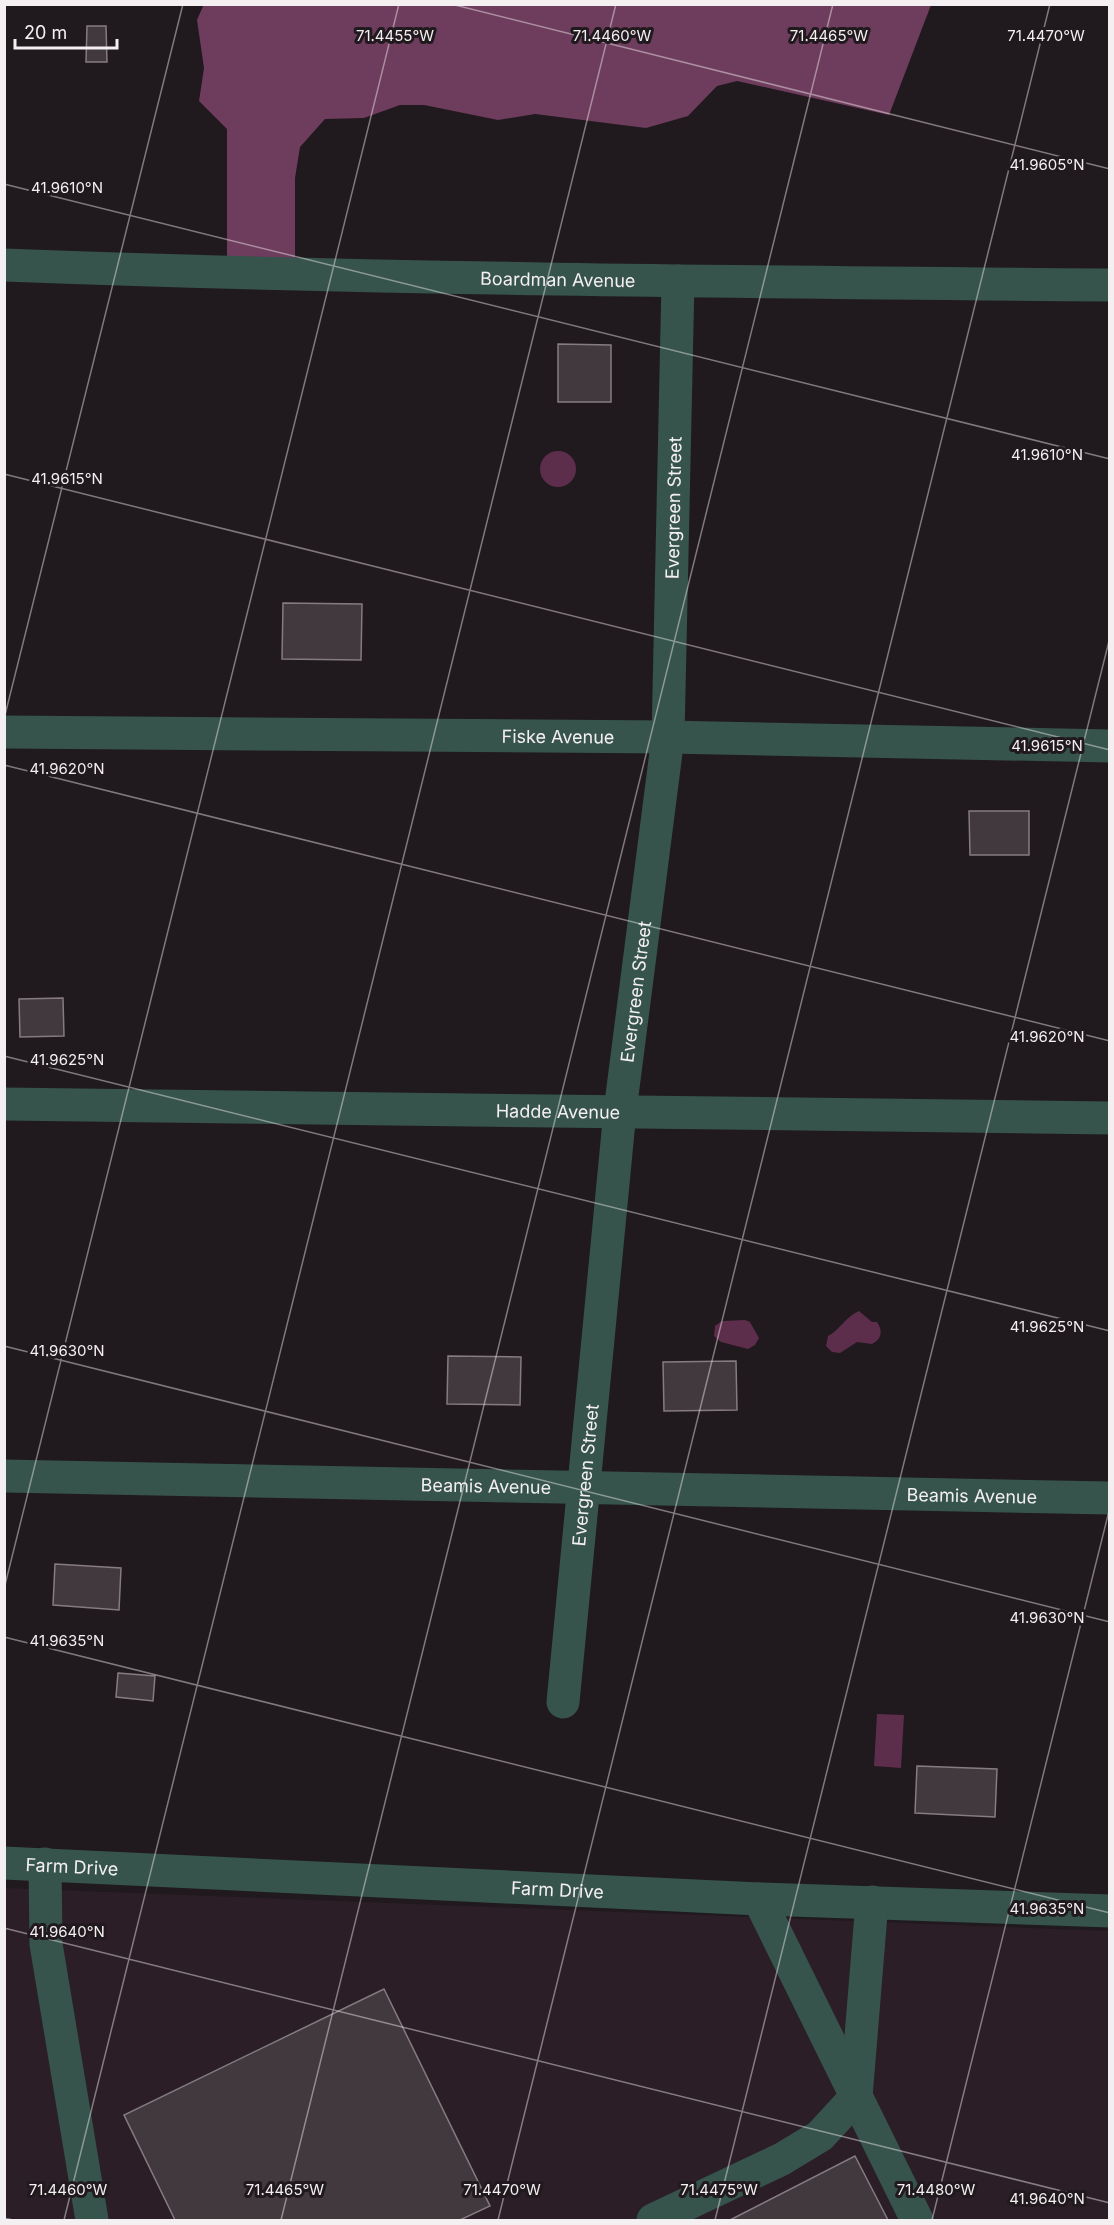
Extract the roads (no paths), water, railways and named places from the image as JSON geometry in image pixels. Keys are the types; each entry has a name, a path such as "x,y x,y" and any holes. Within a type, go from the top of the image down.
{"street":[{"name":"Boardman Avenue","path":"4,266 226,273 678,281 1110,285"},
{"name":"Evergreen Street","path":"563,1702 620,1111 668,737 678,281"},
{"name":"Fiske Avenue","path":"4,732 668,737 1110,746"},
{"name":"Hadde Avenue","path":"4,1104 1110,1118"},
{"name":"Beamis Avenue","path":"4,1476 1110,1498"},
{"name":"Farm Drive","path":"4,1863 759,1899 1110,1911"},
{"path":"45,1864 46,1944 92,2220"},
{"path":"759,1899 917,2220"},
{"path":"653,2220 782,2159 820,2136 856,2097 872,1902"}]}
